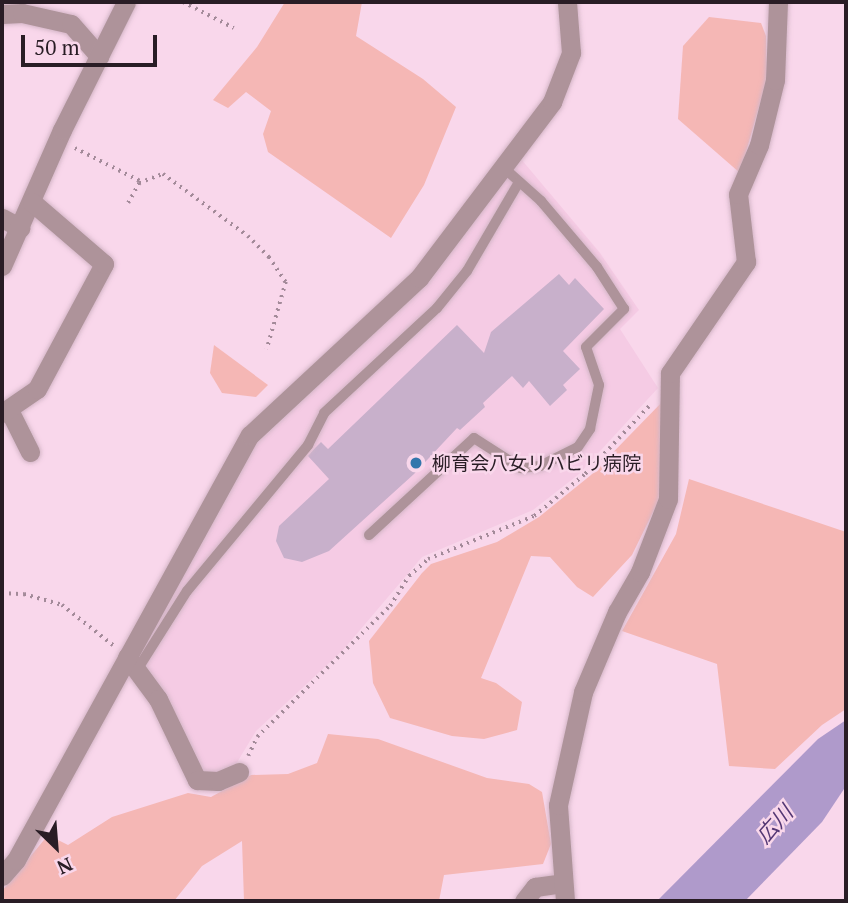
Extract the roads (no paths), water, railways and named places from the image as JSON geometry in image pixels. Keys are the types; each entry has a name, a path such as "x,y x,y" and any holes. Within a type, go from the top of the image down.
{"street":[{"path":"2,266 59,138 126,2"},
{"path":"2,876 16,860 132,663 250,435 419,278 552,102 571,53 567,2"},
{"path":"524,901 534,887 564,892 558,805 583,692 617,612 640,572 668,499 670,373 746,262 738,194 759,145 775,80 778,2"},
{"path":"2,14 22,13 71,23 99,56"},
{"path":"30,452 5,411 37,388 104,264 32,202"},
{"path":"2,218 20,228"},
{"path":"132,663 158,699 197,780 218,781 239,772"}],"lane":[{"path":"369,535 474,438 521,468 540,466 578,447 590,429 599,385 586,347 624,309 597,267 503,167"},
{"path":"132,663 187,591 308,445 324,413 437,308 467,271 519,182"}],"water":[{"name":"広川","path":"846,720 846,786 822,822 745,901 657,901 818,739"}],"place":[{"name":"柳育会八女リハビリ病院","path":"416,463"}]}
